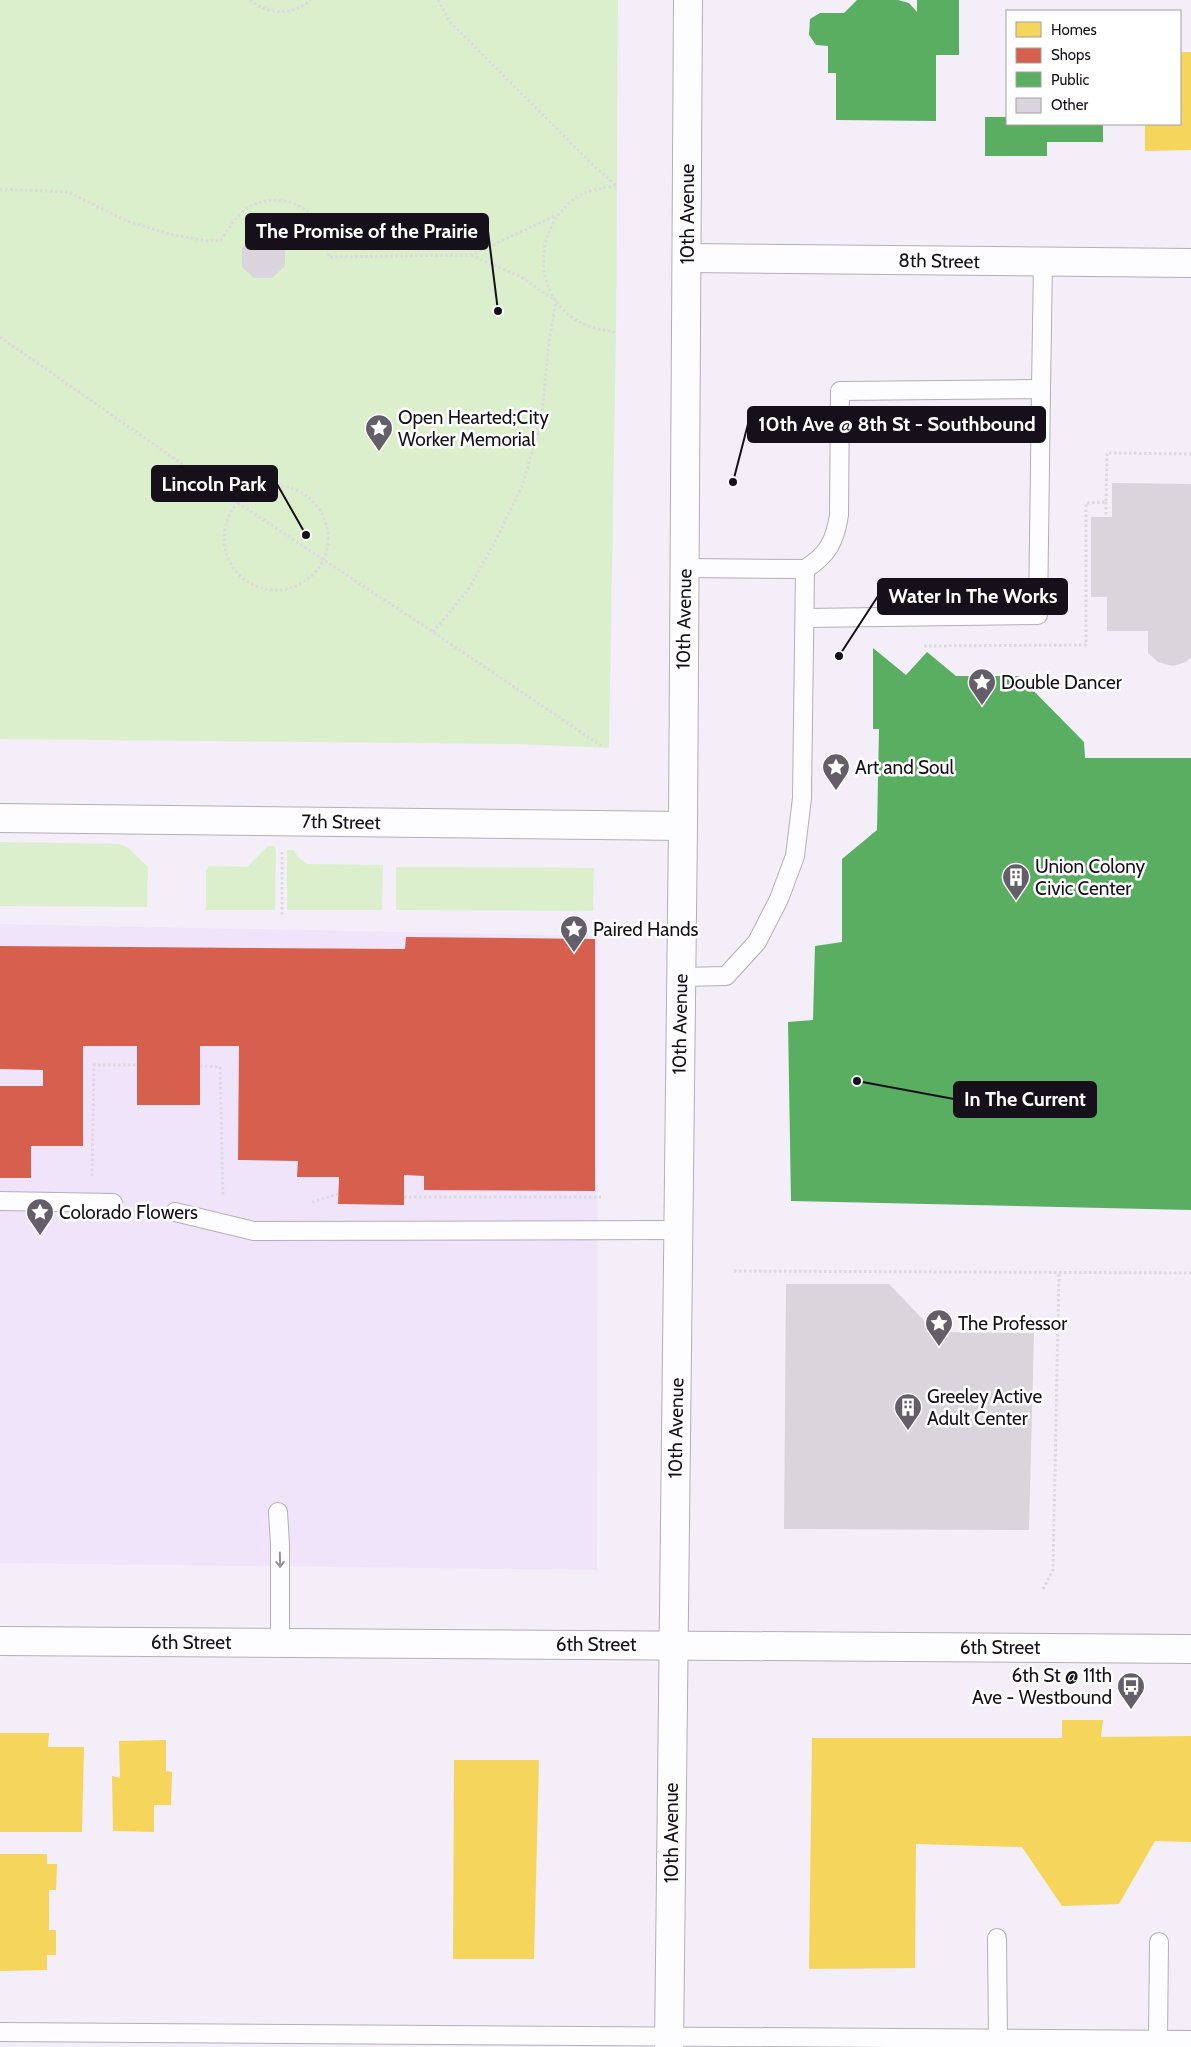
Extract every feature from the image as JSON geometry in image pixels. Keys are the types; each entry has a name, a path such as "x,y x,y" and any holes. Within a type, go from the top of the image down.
{"street":[{"name":"10th Avenue","path":"670,2041 683,826 688,0"},
{"name":"8th Street","path":"687,258 1191,263"},
{"name":"7th Street","path":"0,818 683,826"},
{"name":"6th Street","path":"0,1641 1191,1649"}],"lane":[{"path":"805,618 1038,615 1043,262"},
{"path":"684,568 805,569 819,560 830,545 836,532 839,515 840,392 1041,388"},
{"path":"681,977 726,976 757,942 779,899 795,856 802,798 805,569"},
{"path":"0,1201 113,1203"},
{"path":"175,1212 254,1231 678,1230"},
{"path":"278,1512 280,1544 280,1642"},
{"path":"997,1938 998,2039"},
{"path":"1158,2040 1159,1942"},
{"path":"0,2032 453,2041 1191,2040"}],"path":[{"path":"250,0 258,7 274,12 289,12 311,0"},
{"path":"433,632 468,590 496,540 522,486 541,422 548,343 556,301 546,281 543,258 546,235 557,215 574,199 594,189 617,186 593,165 450,22 438,0"},
{"path":"0,189 68,192 127,221 169,234 208,241 221,240 240,214 254,204 271,200 289,201 305,208 318,220 326,235 329,257 471,255 557,215"},
{"path":"471,255 521,277 556,301 572,318 593,328 616,332"},
{"path":"0,337 238,503 603,747"},
{"path":"282,486 298,491 312,500 322,513 328,529 328,546 323,559 312,576 297,585 280,590 263,588 246,580 234,569 226,553 224,535 228,518 238,503 251,493 266,488 282,486"},
{"path":"1106,502 1106,517"},
{"path":"282,847 282,917"},
{"path":"92,1181 94,1065 137,1065"},
{"path":"200,1066 220,1067 223,1203"},
{"path":"307,1204 338,1194"},
{"path":"404,1196 601,1197"},
{"path":"734,1271 1191,1273"},
{"path":"1043,1589 1053,1570 1059,1272"}],"shaded area":[{"path":"0,924 598,936 597,1570 0,1563"}],"green space":[{"path":"0,0 618,0 616,332 609,748 517,744 0,739"},
{"path":"0,842 119,844 127,847 148,867 147,907 0,906"},
{"path":"268,846 274,846 276,850 275,910 206,910 206,870 209,866 247,867"},
{"path":"287,850 294,850 297,856 307,864 383,865 382,910 287,910"},
{"path":"396,867 594,868 593,911 396,910"}],"building: Homes":[{"path":"1181,52 1191,52 1191,150 1145,151 1145,125 1181,125"},
{"path":"1062,1720 1103,1720 1101,1737 1191,1736 1191,1842 1155,1841 1119,1904 1062,1906 1022,1847 916,1844 915,1968 809,1969 812,1738 1062,1738"},
{"path":"0,1733 49,1733 48,1747 84,1747 82,1832 0,1832"},
{"path":"166,1740 166,1771 172,1772 171,1805 154,1805 154,1832 113,1831 112,1776 120,1778 119,1741"},
{"path":"454,1760 539,1760 534,1959 453,1959"},
{"path":"0,1854 47,1854 47,1864 57,1864 56,1890 49,1890 49,1930 56,1930 56,1955 47,1955 47,1970 0,1971"}],"building: Shops":[{"path":"406,937 595,939 595,1191 424,1190 424,1176 404,1175 404,1205 338,1204 339,1177 297,1177 298,1161 238,1160 239,1046 200,1046 200,1105 137,1105 137,1046 83,1046 83,1146 31,1146 31,1178 0,1178 0,1086 43,1086 43,1070 0,1069 0,946 405,949"}],"building: Public":[{"path":"857,0 898,0 909,3 917,12 917,0 959,0 959,55 936,55 936,121 836,120 836,73 828,73 828,46 816,45 809,35 810,19 820,13 844,13"},
{"path":"985,117 1006,117 1006,125 1103,125 1103,142 1047,142 1047,156 985,156"},
{"name":"Union Colony Civic Center","path":"873,648 906,675 927,652 956,676 1019,676 1084,742 1085,758 1191,758 1191,1210 791,1201 788,1022 813,1020 815,946 842,942 842,859 877,830 879,729 873,729"}],"building: Other":[{"path":"254,237 274,237 285,250 285,266 272,278 254,278 242,267 242,248"},
{"path":"1112,483 1191,484 1191,657 1186,662 1173,666 1158,662 1148,653 1148,631 1107,631 1107,597 1091,597 1091,517 1112,517"},
{"name":"Greeley Active Adult Center","path":"786,1284 889,1284 935,1332 1034,1333 1029,1530 784,1529"}],"place":[{"name":"The Promise of the Prairie","path":"498,311"},
{"name":"Open Hearted;City Worker Memorial","path":"379,452"},
{"name":"10th Ave @ 8th St - Southbound","path":"733,482"},
{"name":"Lincoln Park","path":"306,535"},
{"name":"Water In The Works","path":"839,656"},
{"name":"Double Dancer","path":"982,706"},
{"name":"Art and Soul","path":"836,791"},
{"name":"Union Colony Civic Center","path":"1016,901"},
{"name":"Paired Hands","path":"574,953"},
{"name":"In The Current","path":"857,1081"},
{"name":"Colorado Flowers","path":"40,1236"},
{"name":"The Professor","path":"939,1347"},
{"name":"Greeley Active Adult Center","path":"908,1431"},
{"name":"6th St @ 11th Ave - Westbound","path":"1131,1710"}]}
